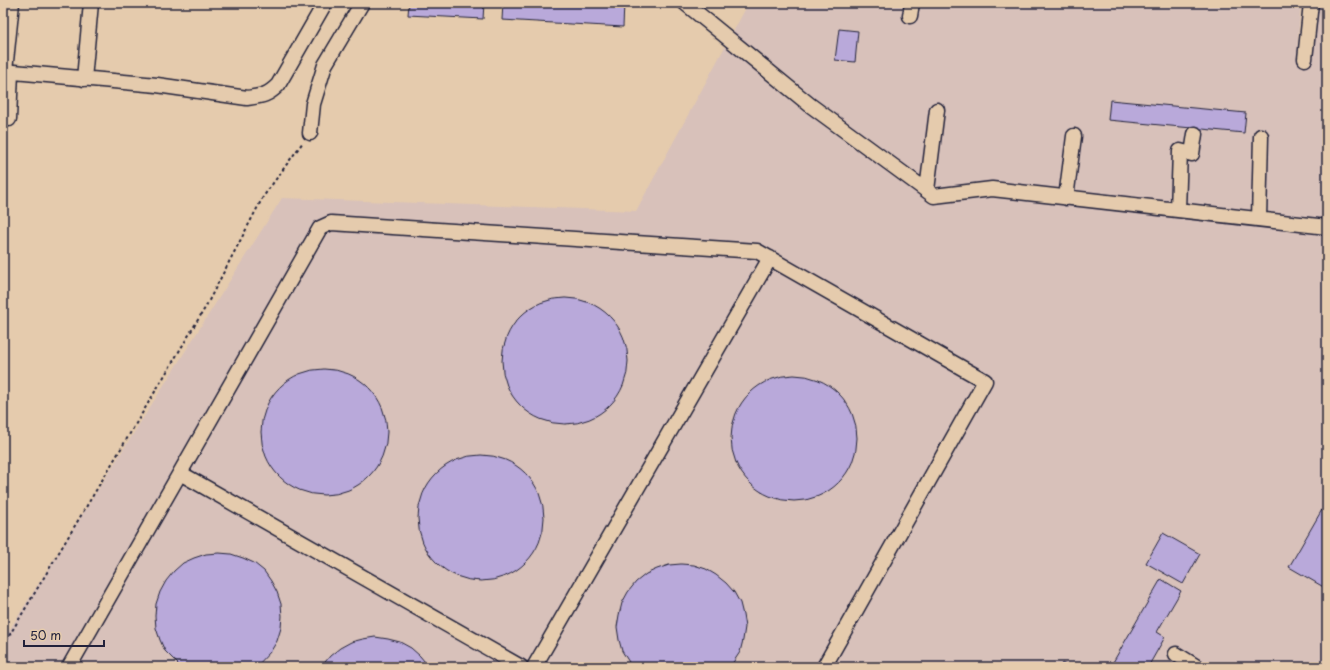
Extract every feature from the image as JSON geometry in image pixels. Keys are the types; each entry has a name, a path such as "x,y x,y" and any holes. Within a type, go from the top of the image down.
{"street":[{"path":"9,119 6,71 12,3"},
{"path":"84,79 91,3"},
{"path":"6,71 157,85 247,98 270,93 278,85 325,3"},
{"path":"310,133 313,104 325,65 362,3"},
{"path":"685,3 810,105 934,196 992,189 1327,227"},
{"path":"1305,59 1311,3"},
{"path":"927,190 937,110"},
{"path":"1178,210 1180,151 1192,154 1195,134"},
{"path":"1066,198 1074,136"},
{"path":"1258,219 1261,136"},
{"path":"69,667 320,228 331,223 757,251 985,381 824,667"},
{"path":"534,667 770,258"},
{"path":"180,473 521,667"},
{"path":"1176,654 1197,667"}],"path":[{"path":"3,646 206,308 263,197 310,133"}],"shaded area":[{"path":"700,3 1301,3 1297,50 1304,3 1327,3 1327,667 3,667 3,640 282,198 636,211 746,8"}],"building":[{"path":"409,3 484,3 483,19 408,15"},
{"path":"503,3 624,3 623,27 502,20"},
{"path":"839,29 858,31 855,62 835,60"},
{"path":"1110,100 1246,113 1244,133 1108,120"},
{"path":"571,298 583,300 595,305 610,316 621,331 626,343 628,361 626,379 621,391 610,406 595,417 583,422 559,424 547,422 535,417 520,406 509,391 504,379 502,355 504,343 509,331 520,316 535,305 547,300"},
{"path":"330,369 342,371 354,376 369,387 380,402 385,414 387,432 385,450 380,462 369,477 354,488 342,493 318,495 306,493 294,488 279,477 268,462 263,450 261,426 263,414 268,402 279,387 294,376 306,371"},
{"path":"800,375 812,377 824,382 839,393 850,408 855,420 857,438 855,456 850,468 839,483 824,494 812,499 788,501 776,499 764,494 749,483 738,468 733,456 731,432 733,420 738,408 749,393 764,382 776,377"},
{"path":"487,455 499,457 511,462 526,473 537,488 542,500 544,518 542,536 537,548 526,563 511,574 499,579 475,581 463,579 451,574 436,563 425,548 420,536 418,512 420,500 425,488 436,473 451,462 463,457"},
{"path":"1327,501 1327,589 1289,567"},
{"path":"1163,533 1200,554 1183,584 1146,563"},
{"path":"206,554 231,554 254,563 264,571 271,581 281,604 281,628 277,641 271,651 256,667 181,667 165,651 156,628 156,604 160,592 166,581 183,563"},
{"path":"669,565 694,565 706,569 726,583 734,592 740,603 745,627 740,652 730,667 632,667 622,651 619,640 617,627 622,603 636,582 646,574"},
{"path":"1161,579 1181,591 1157,632 1165,637 1148,667 1138,665 1137,667 1118,667 1112,664"},
{"path":"375,637 400,642 411,648 429,667 321,667 330,656 340,648 351,642"},
{"path":"1062,663 1070,667 1060,667"}]}
